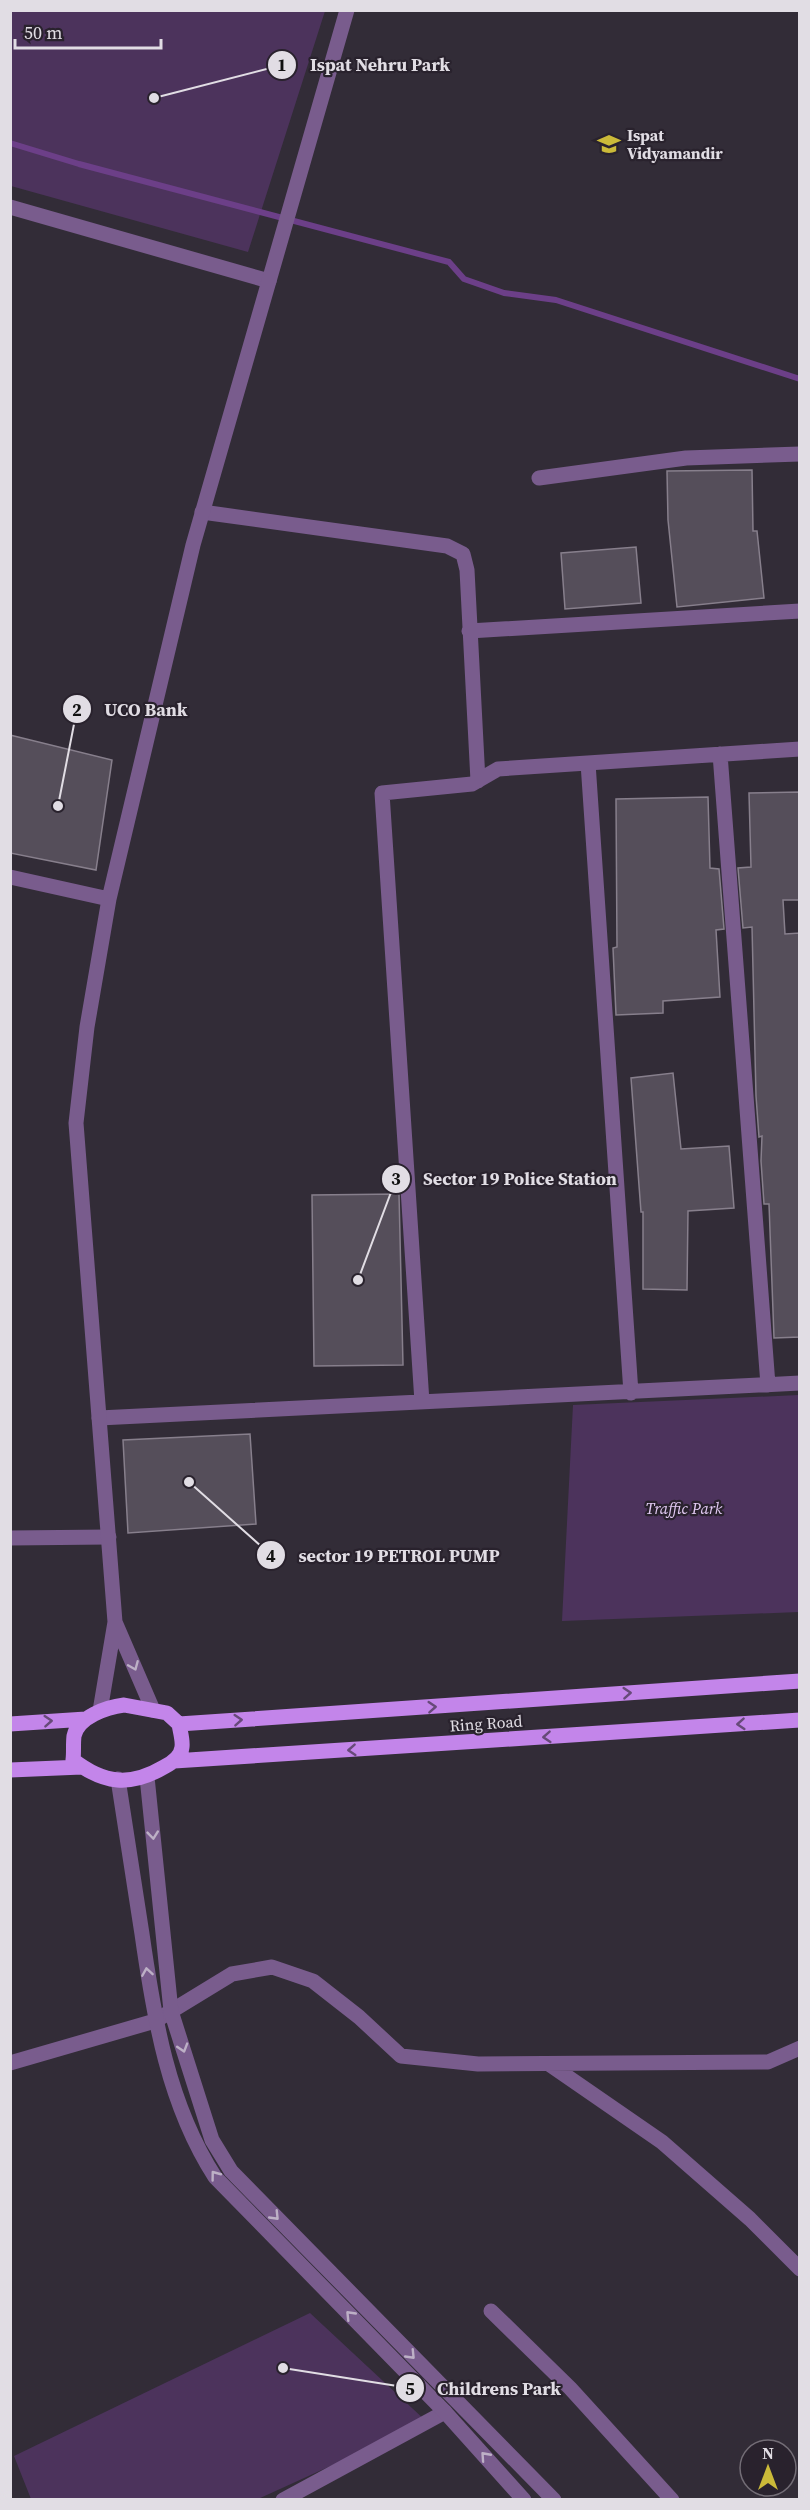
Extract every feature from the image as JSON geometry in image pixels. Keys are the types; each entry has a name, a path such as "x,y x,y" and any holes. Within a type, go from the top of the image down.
{"main road":[{"name":"Ring Road","path":"179,1724 800,1681"},
{"path":"124,1705 167,1713 179,1724 182,1749 174,1761 147,1777 133,1781 90,1773 74,1760 74,1734 86,1719 100,1711 124,1705"},
{"path":"10,1724 86,1719"},
{"name":"Ring Road","path":"174,1761 800,1720"},
{"path":"10,1770 82,1767"}],"street":[{"path":"100,1711 115,1622 76,1123 87,1028 109,899 202,512 347,10"},
{"path":"10,207 269,281"},
{"path":"539,478 686,458 800,454"},
{"path":"202,512 447,546 463,554 467,570 478,780"},
{"path":"469,630 800,611"},
{"path":"422,1402 382,793 472,784 498,769 800,749"},
{"path":"720,754 768,1385"},
{"path":"588,763 631,1393"},
{"path":"10,877 109,899"},
{"path":"99,1418 800,1383"},
{"path":"10,1538 108,1537"},
{"path":"115,1622 153,1710"},
{"path":"147,1777 171,2011 212,2140 231,2171 554,2499"},
{"path":"118,1779 155,2020 168,2074 203,2157 216,2177 445,2412 524,2499"},
{"path":"10,2063 155,2020 232,1974 272,1967 313,1981 359,2017 401,2056 478,2064 768,2062 800,2048"},
{"path":"549,2064 662,2142 750,2219 800,2269"},
{"path":"490,2311 570,2388 672,2499"},
{"path":"283,2499 445,2412"}],"green space":[{"path":"10,11 325,11 248,252 11,186"},
{"name":"Traffic Park","path":"799,1395 799,1612 562,1621 573,1405"},
{"path":"310,2313 427,2422 258,2499 31,2499 14,2456"}],"building":[{"path":"752,470 753,531 757,531 764,598 677,607 668,520 667,471"},
{"path":"636,547 641,603 565,609 561,553"},
{"path":"10,735 112,760 96,870 10,853"},
{"path":"800,792 800,900 783,900 785,934 800,933 800,1337 774,1338 769,1204 764,1204 762,1136 759,1137 756,1096 752,927 743,928 738,868 751,867 749,793"},
{"path":"708,797 710,868 719,869 724,929 716,930 720,997 663,1001 663,1013 616,1015 613,948 617,947 616,799"},
{"path":"673,1073 681,1149 729,1146 734,1208 688,1211 687,1290 643,1289 643,1212 641,1212 631,1078"},
{"path":"399,1194 403,1365 314,1366 312,1195"},
{"path":"250,1434 256,1524 128,1533 123,1440"}],"waterway":[{"path":"10,143 79,164 449,262 464,279 504,293 556,300 800,379"}],"place":[{"name":"Ispat Nehru Park","path":"154,98"},
{"name":"Ispat Vidyamandir","path":"609,144"},
{"name":"UCO Bank","path":"58,806"},
{"name":"Sector 19 Police Station","path":"358,1280"},
{"name":"sector 19 PETROL PUMP","path":"189,1482"},
{"name":"Childrens Park","path":"283,2368"}]}
